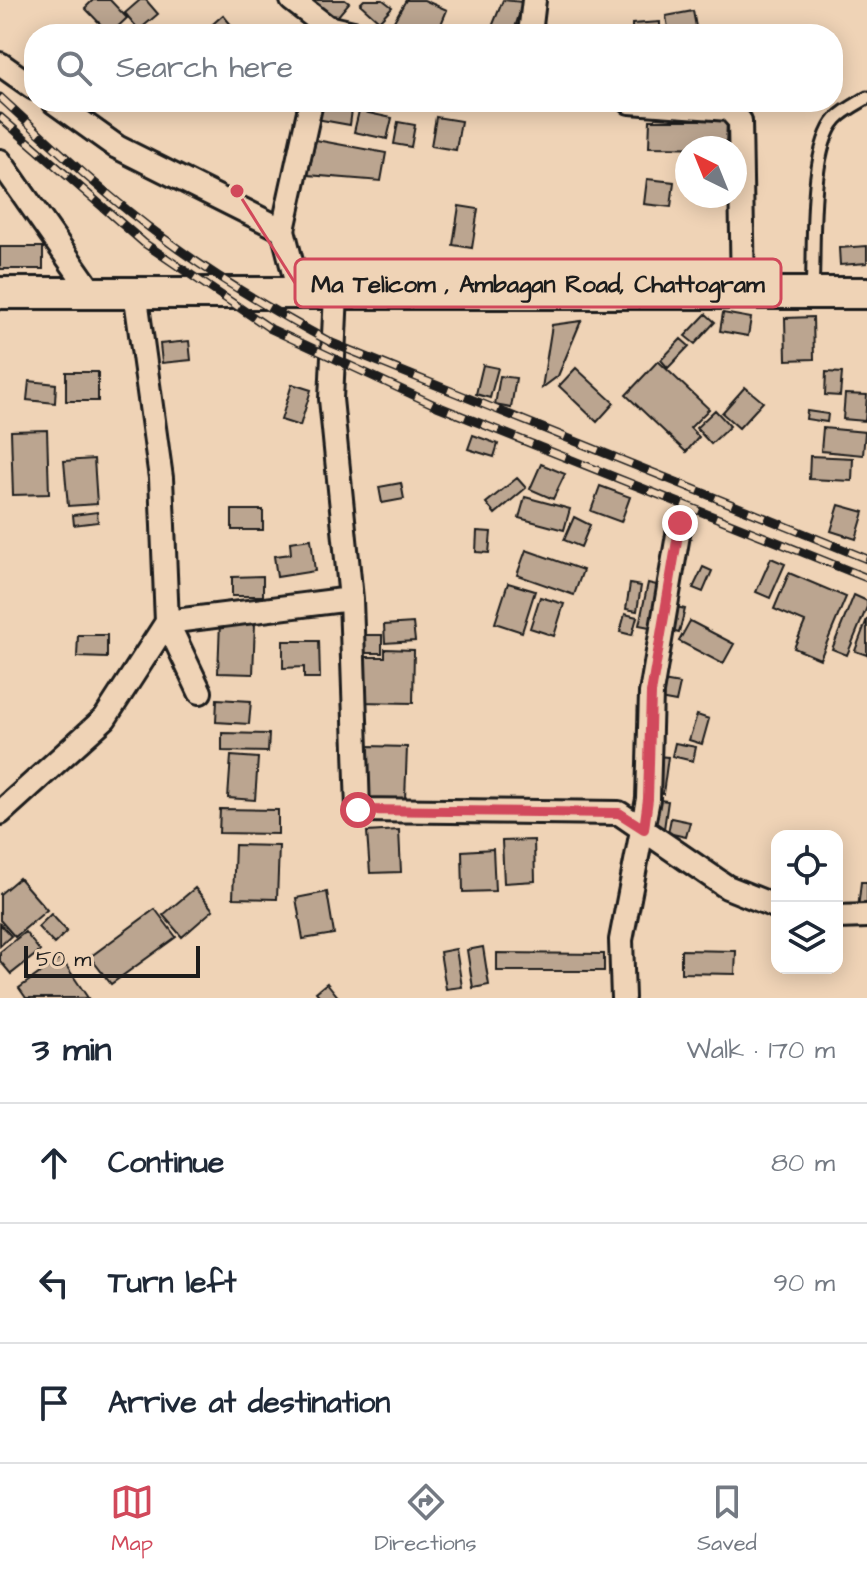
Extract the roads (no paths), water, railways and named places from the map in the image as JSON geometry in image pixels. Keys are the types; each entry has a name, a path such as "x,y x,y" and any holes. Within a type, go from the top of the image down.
{"main road":[{"path":"0,293 867,293"}],"street":[{"path":"292,0 319,24"},
{"path":"531,24 534,0"},
{"path":"0,64 24,81"},
{"path":"68,112 117,147 283,230"},
{"path":"299,293 283,230 309,112"},
{"path":"732,112 740,121 743,292"},
{"path":"0,161 91,291"},
{"path":"135,291 161,478 167,622 200,692"},
{"path":"336,293 331,399 351,599 358,810 619,813 727,887 771,905"},
{"path":"623,998 621,940 644,829 648,799 651,693 680,523"},
{"path":"167,622 351,599"},
{"path":"0,813 105,718 167,622"},
{"path":"843,917 867,916"}],"lane":[{"path":"812,293 820,162 828,131 837,117 867,98"}],"railway":[{"path":"0,97 144,224 247,294 332,343 867,559"},
{"path":"0,117 144,243 271,329 437,406 867,578"}],"place":[{"name":"Ma Telicom , Ambagan Road, Chattogram","path":"237,191"}]}
